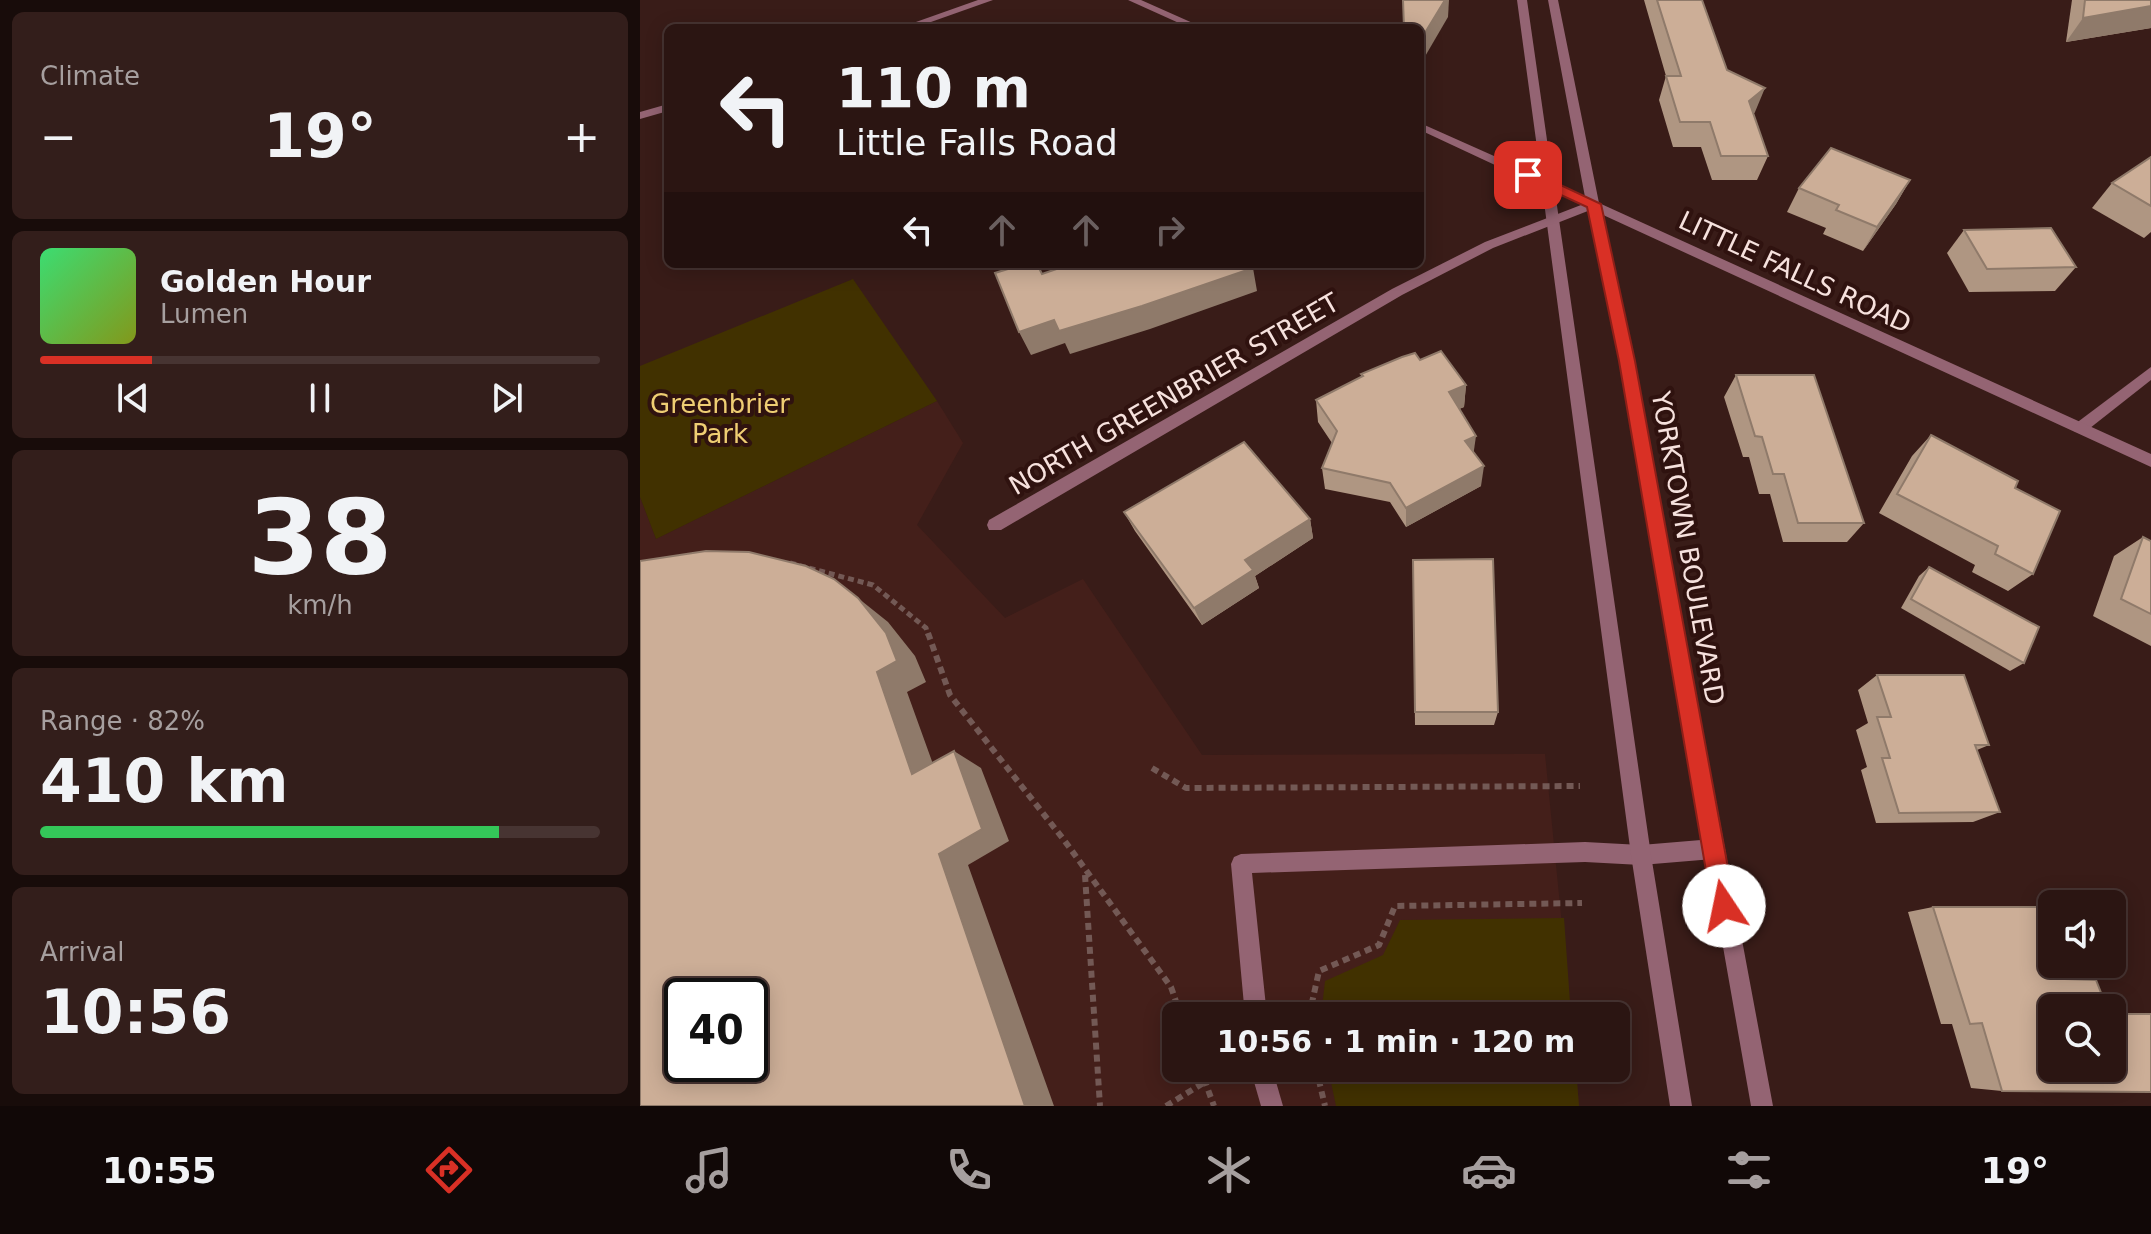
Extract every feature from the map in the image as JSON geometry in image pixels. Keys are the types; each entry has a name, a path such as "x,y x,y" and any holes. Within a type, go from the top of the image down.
{"street":[{"path":"916,24 988,0"},
{"path":"1133,0 1190,24"},
{"path":"1522,0 1641,855 1681,1106"},
{"name":"YORKTOWN BOULEVARD","path":"1553,0 1627,361 1762,1106"},
{"path":"640,116 664,108"},
{"name":"LITTLE FALLS ROAD","path":"1424,128 2151,461"},
{"name":"NORTH GREENBRIER STREET","path":"995,525 1397,292 1489,245 1594,204"},
{"path":"2080,428 2151,372"},
{"path":"1255,1002 1241,864 1585,852 1641,855 1713,849"},
{"path":"1265,1082 1272,1106"}],"path":[{"path":"786,563 873,585 926,628 950,695 1064,840 1085,874 1171,987 1176,1002"},
{"path":"1152,768 1186,788 1580,786"},
{"path":"1085,874 1100,1106"},
{"path":"1312,1002 1319,971 1379,945 1395,906 1582,903"},
{"path":"1166,1106 1205,1082 1214,1106"},
{"path":"1319,1082 1325,1106"}],"shaded area":[{"path":"937,401 963,443 917,525 1005,618 1083,579 1202,755 1545,754 1570,1002 1162,1002 1162,1082 1577,1082 1579,1106 640,1106 640,497 656,539"}],"green space":[{"name":"Greenbrier Park","path":"853,279 937,401 656,539 640,497 640,366"},
{"path":"1564,918 1570,1002 1323,1002 1325,981 1383,955 1400,920"},
{"path":"1331,1082 1577,1082 1579,1106 1336,1106"}],"building":[{"path":"1403,0 1445,0 1424,34 1424,24 1404,24"},
{"path":"1657,0 1702,0 1727,70 1765,88 1749,101 1768,156 1721,156 1710,122 1680,122 1666,76 1681,76"},
{"path":"2085,0 2151,0 2151,6 2083,18"},
{"path":"1831,148 1910,180 1877,227 1836,210 1839,205 1799,188"},
{"path":"2151,157 2151,206 2112,183"},
{"path":"2051,228 2076,267 1987,269 1964,230"},
{"path":"1011,268 1039,268 1042,274 1059,268 1253,268 1059,331 1054,320 1019,332 995,273"},
{"path":"1441,351 1466,385 1449,392 1476,436 1465,441 1484,466 1406,508 1390,483 1322,468 1337,431 1316,400 1363,376 1361,374 1402,357 1415,353 1420,360"},
{"path":"1736,375 1814,375 1864,523 1798,523 1784,474 1773,474 1762,437 1755,436"},
{"path":"1931,435 2018,481 2015,488 2060,511 2033,574 1995,554 1998,546 1897,494"},
{"path":"1244,442 1310,519 1245,560 1253,570 1194,608 1124,512"},
{"path":"2143,537 2151,541 2151,614 2121,599"},
{"path":"706,551 749,552 806,566 834,579 858,598 886,633 897,661 877,672 912,774 954,751 982,829 939,854 1025,1106 640,1106 640,561"},
{"path":"1493,559 1498,712 1415,712 1413,560"},
{"path":"1929,567 2039,627 2024,663 1911,599"},
{"path":"1877,675 1964,675 1989,745 1975,745 2000,812 1899,813 1882,758 1890,758 1877,717 1891,717"},
{"path":"1933,907 2038,907 2038,978 2096,980 2102,994 2038,994 2038,1082 2126,1082 2126,1014 2151,1014 2151,1092 2002,1091 1982,1023 1970,1024"}],"route":[{"path":"1528,175 1594,204 1627,361 1724,906"}]}
